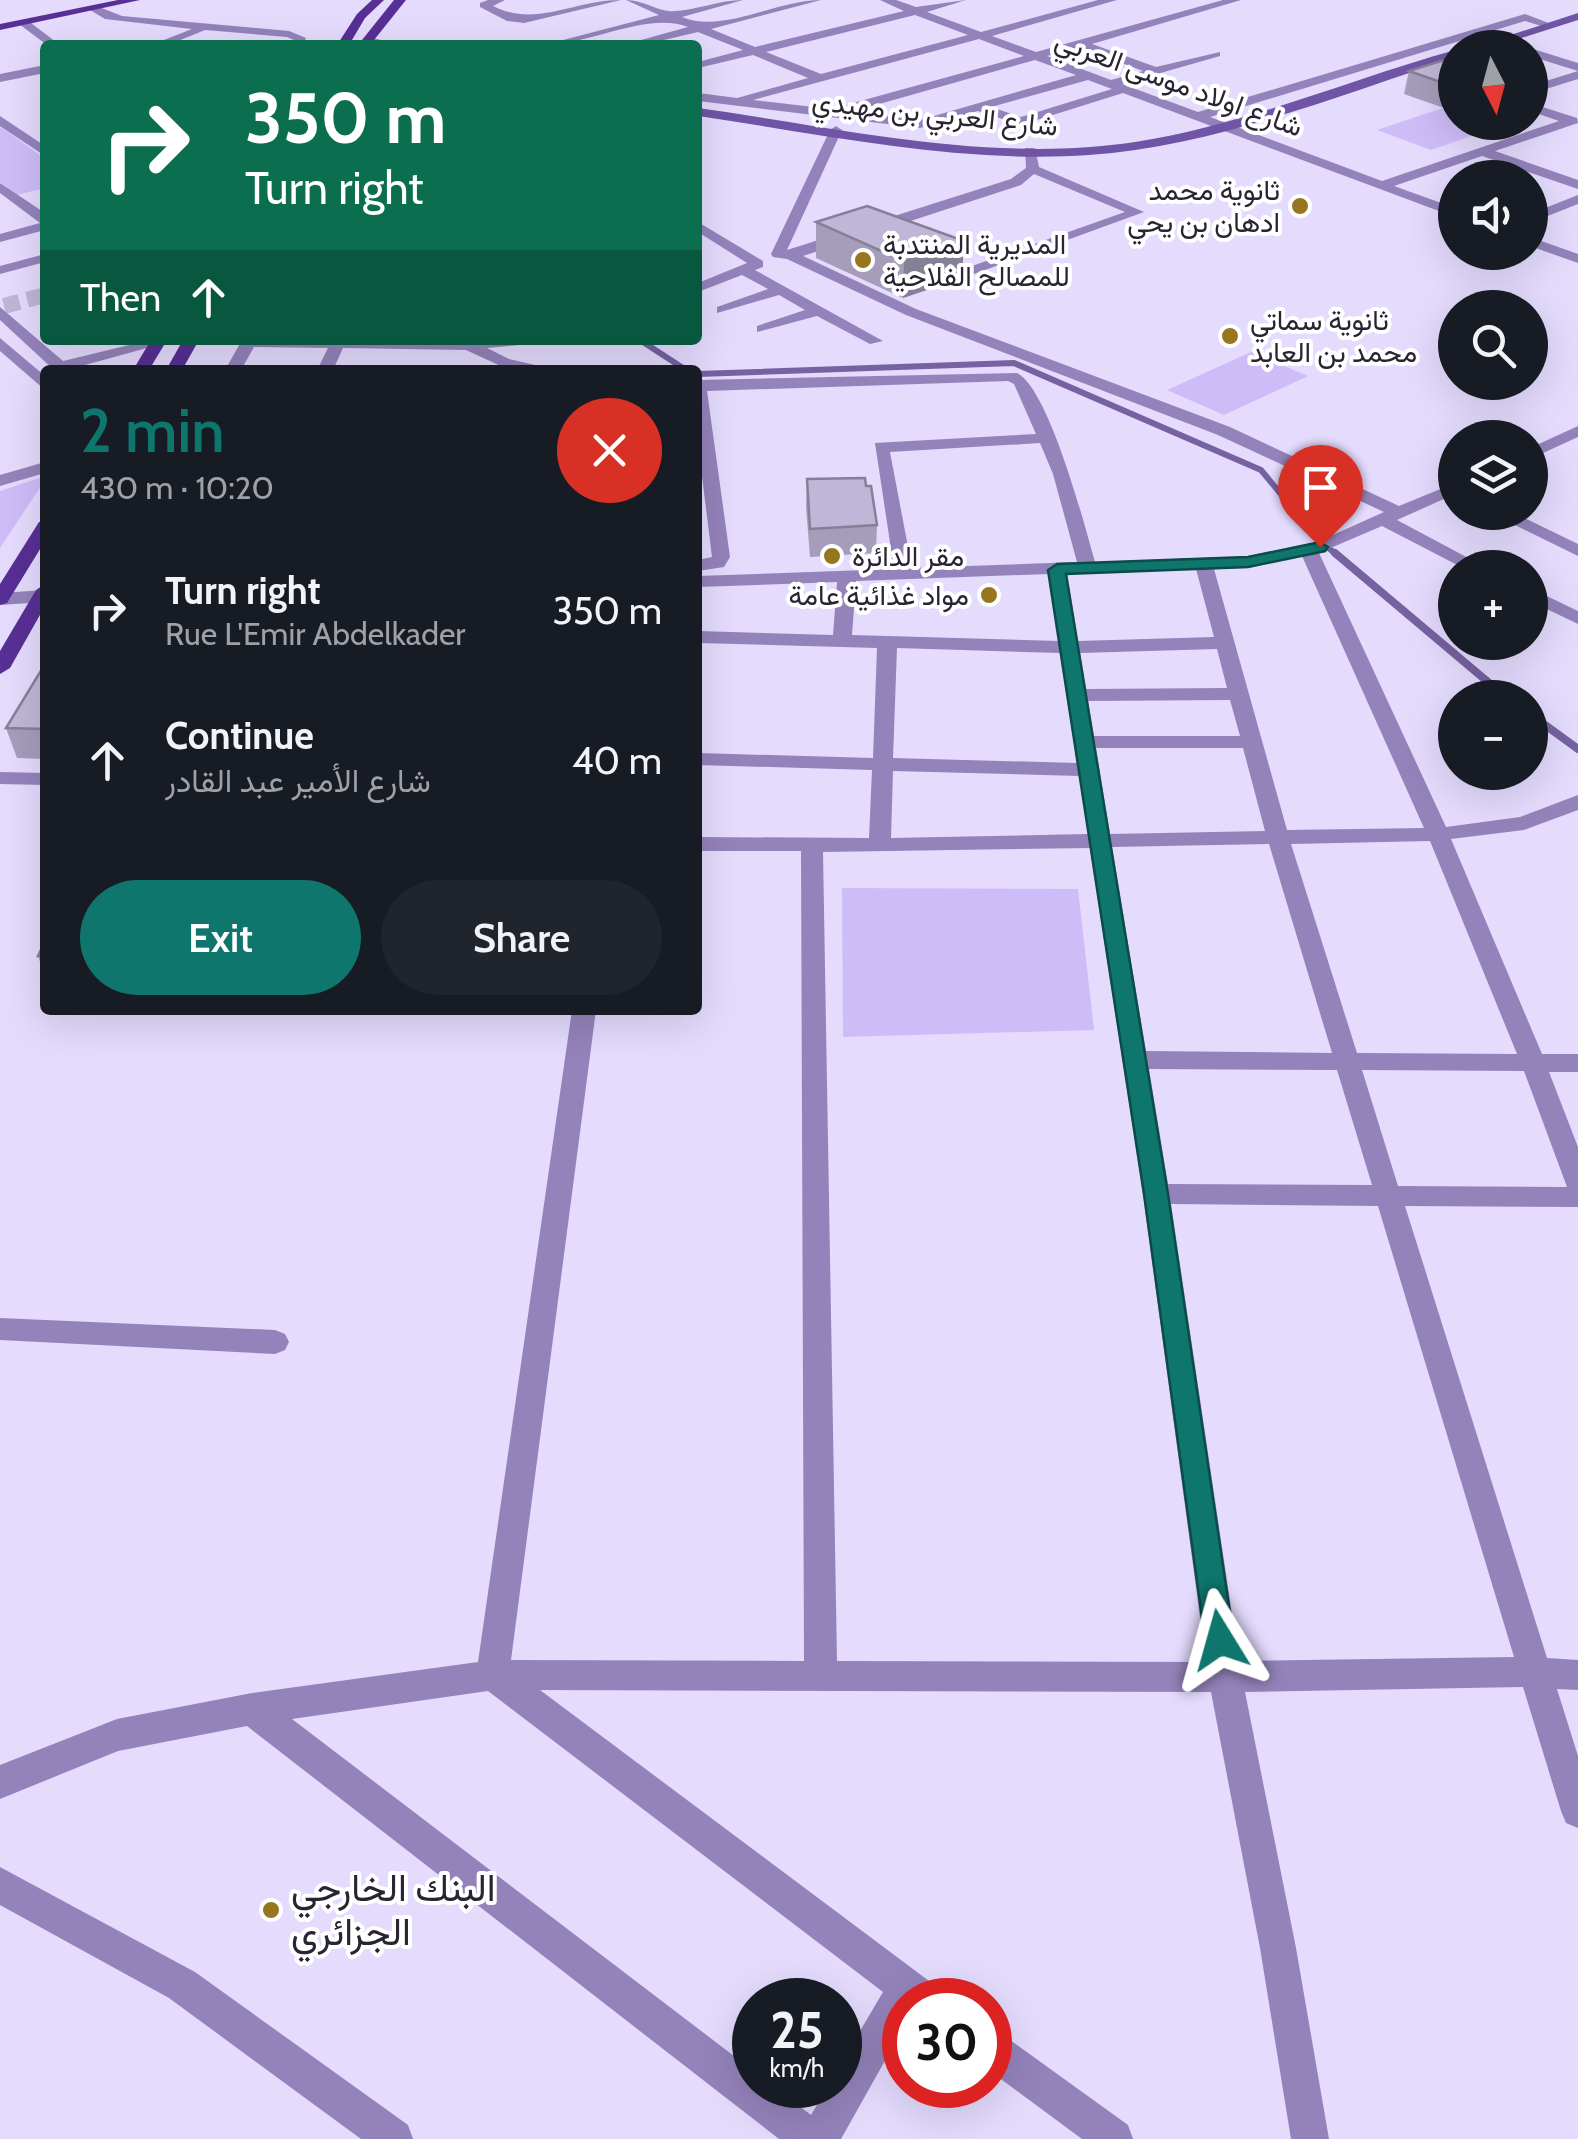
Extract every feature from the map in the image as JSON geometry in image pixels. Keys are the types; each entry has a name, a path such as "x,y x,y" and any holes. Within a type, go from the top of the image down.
{"main road":[{"path":"0,27 134,0"},
{"path":"346,40 361,16 378,0"},
{"path":"368,40 400,0"},
{"path":"0,599 40,534"},
{"path":"0,668 40,601"}],"street":[{"path":"499,0 484,5 517,20 613,0 819,78"},
{"path":"632,0 662,18"},
{"path":"571,40 738,0"},
{"path":"649,40 816,0"},
{"path":"702,64 960,0"},
{"path":"733,102 1111,0"},
{"path":"829,114 1236,0"},
{"name":"شارع اولاد موسى العربي","path":"880,2 1438,206"},
{"path":"94,8 105,16 122,19 289,34 299,40"},
{"path":"1532,30 1578,16"},
{"path":"1196,117 1524,17 1548,25"},
{"path":"26,22 48,40"},
{"path":"176,40 202,28"},
{"path":"187,37 222,40"},
{"path":"1080,43 1155,72"},
{"path":"1412,51 1436,60"},
{"path":"980,108 1016,121 1216,54"},
{"path":"1548,58 1578,67"},
{"name":"شارع العربي بن مهيدي","path":"702,113 1030,152 1124,148 1220,126 1436,60"},
{"path":"1411,68 1438,76"},
{"path":"0,78 40,70"},
{"path":"1548,84 1578,75"},
{"path":"702,98 920,124 1087,76"},
{"path":"1290,88 1313,98"},
{"path":"1548,113 1575,122"},
{"path":"0,120 40,148"},
{"path":"1383,185 1575,122"},
{"path":"836,130 778,252 911,312 1224,431 1392,516 1448,550"},
{"path":"1482,151 1578,186"},
{"path":"1030,152 1033,168"},
{"path":"702,286 786,255 1016,182 1033,168"},
{"path":"925,257 956,270 974,270 1137,212 1033,168"},
{"path":"0,187 40,219"},
{"path":"0,204 40,194"},
{"path":"1548,211 1578,199"},
{"path":"0,238 40,225"},
{"path":"702,229 780,290 875,340"},
{"path":"786,231 826,243"},
{"path":"863,231 894,244"},
{"path":"1548,248 1578,259"},
{"path":"0,270 40,259"},
{"path":"722,310 780,290"},
{"path":"1,308 58,365"},
{"path":"762,330 818,310"},
{"path":"0,343 21,370 40,381"},
{"path":"68,365 146,345"},
{"path":"471,345 505,363 518,365"},
{"path":"702,386 996,373 1021,381 1062,474 1088,568"},
{"path":"702,416 721,557 718,562 702,564"},
{"path":"1548,445 1578,431"},
{"path":"904,574 880,448 1048,438"},
{"path":"1551,444 1578,456"},
{"path":"0,481 40,469"},
{"path":"702,581 1248,562 1321,546 1438,497"},
{"path":"1534,530 1578,551"},
{"path":"1321,546 1536,1062 1578,1182"},
{"path":"1204,565 1278,838 1578,1812"},
{"path":"1057,570 1156,1194 1225,1677 1278,1948 1310,2139"},
{"path":"842,641 847,576"},
{"path":"0,599 40,594"},
{"path":"1548,603 1578,618"},
{"path":"702,638 1069,646 1225,643"},
{"path":"880,844 887,642"},
{"path":"1077,695 1237,694"},
{"path":"702,759 884,764 1086,756 1251,742"},
{"path":"0,778 40,779"},
{"path":"702,844 1441,834 1524,823 1578,802"},
{"path":"812,845 821,1674"},
{"path":"493,1675 583,1015"},
{"path":"1134,1060 1578,1063"},
{"path":"1156,1194 1578,1197"},
{"path":"0,1329 275,1342"},
{"path":"493,1675 895,1978"},
{"path":"0,1782 117,1735 252,1708 493,1675 1578,1675"},
{"path":"252,1708 811,2139"},
{"path":"0,1885 182,1985 394,2139"},
{"path":"819,2139 882,2043"},
{"path":"1012,2064 1114,2139"}],"shaded area":[{"path":"1438,110 1438,140 1460,140 1431,150 1377,130"},
{"path":"0,126 40,155 40,189 17,195 0,182"},
{"path":"1251,352 1308,376 1224,415 1167,390"},
{"path":"40,478 40,488 0,548 0,491"},
{"path":"842,888 1078,889 1094,1030 843,1037"}],"building":[{"path":"1438,62 1438,81 1409,71"},
{"path":"867,206 964,241 904,261 816,222"},
{"path":"865,478 866,486 871,486 877,525 810,529 807,479"},
{"path":"40,672 40,729 6,728"}],"waterway":[{"path":"648,345 678,365"},
{"path":"702,374 1014,363 1261,470 1318,539 1338,556"},
{"path":"1335,553 1486,680"},
{"path":"1548,727 1578,749"}],"tunnel":[{"path":"4,306 40,296"}],"place":[{"name":"ثانوية محمد ادهان بن يحي","path":"1300,206"},
{"name":"المديرية المنتدبة للمصالح الفلاحية","path":"863,260"},
{"name":"ثانوية سماتي محمد بن العابد","path":"1230,336"},
{"name":"مقر الدائرة","path":"832,556"},
{"name":"مواد غذائية عامة","path":"989,595"},
{"name":"البنك الخارجي الجزائري","path":"271,1910"}],"route":[{"path":"1220,1640 1156,1194 1057,570 1248,562 1320,547"}]}
